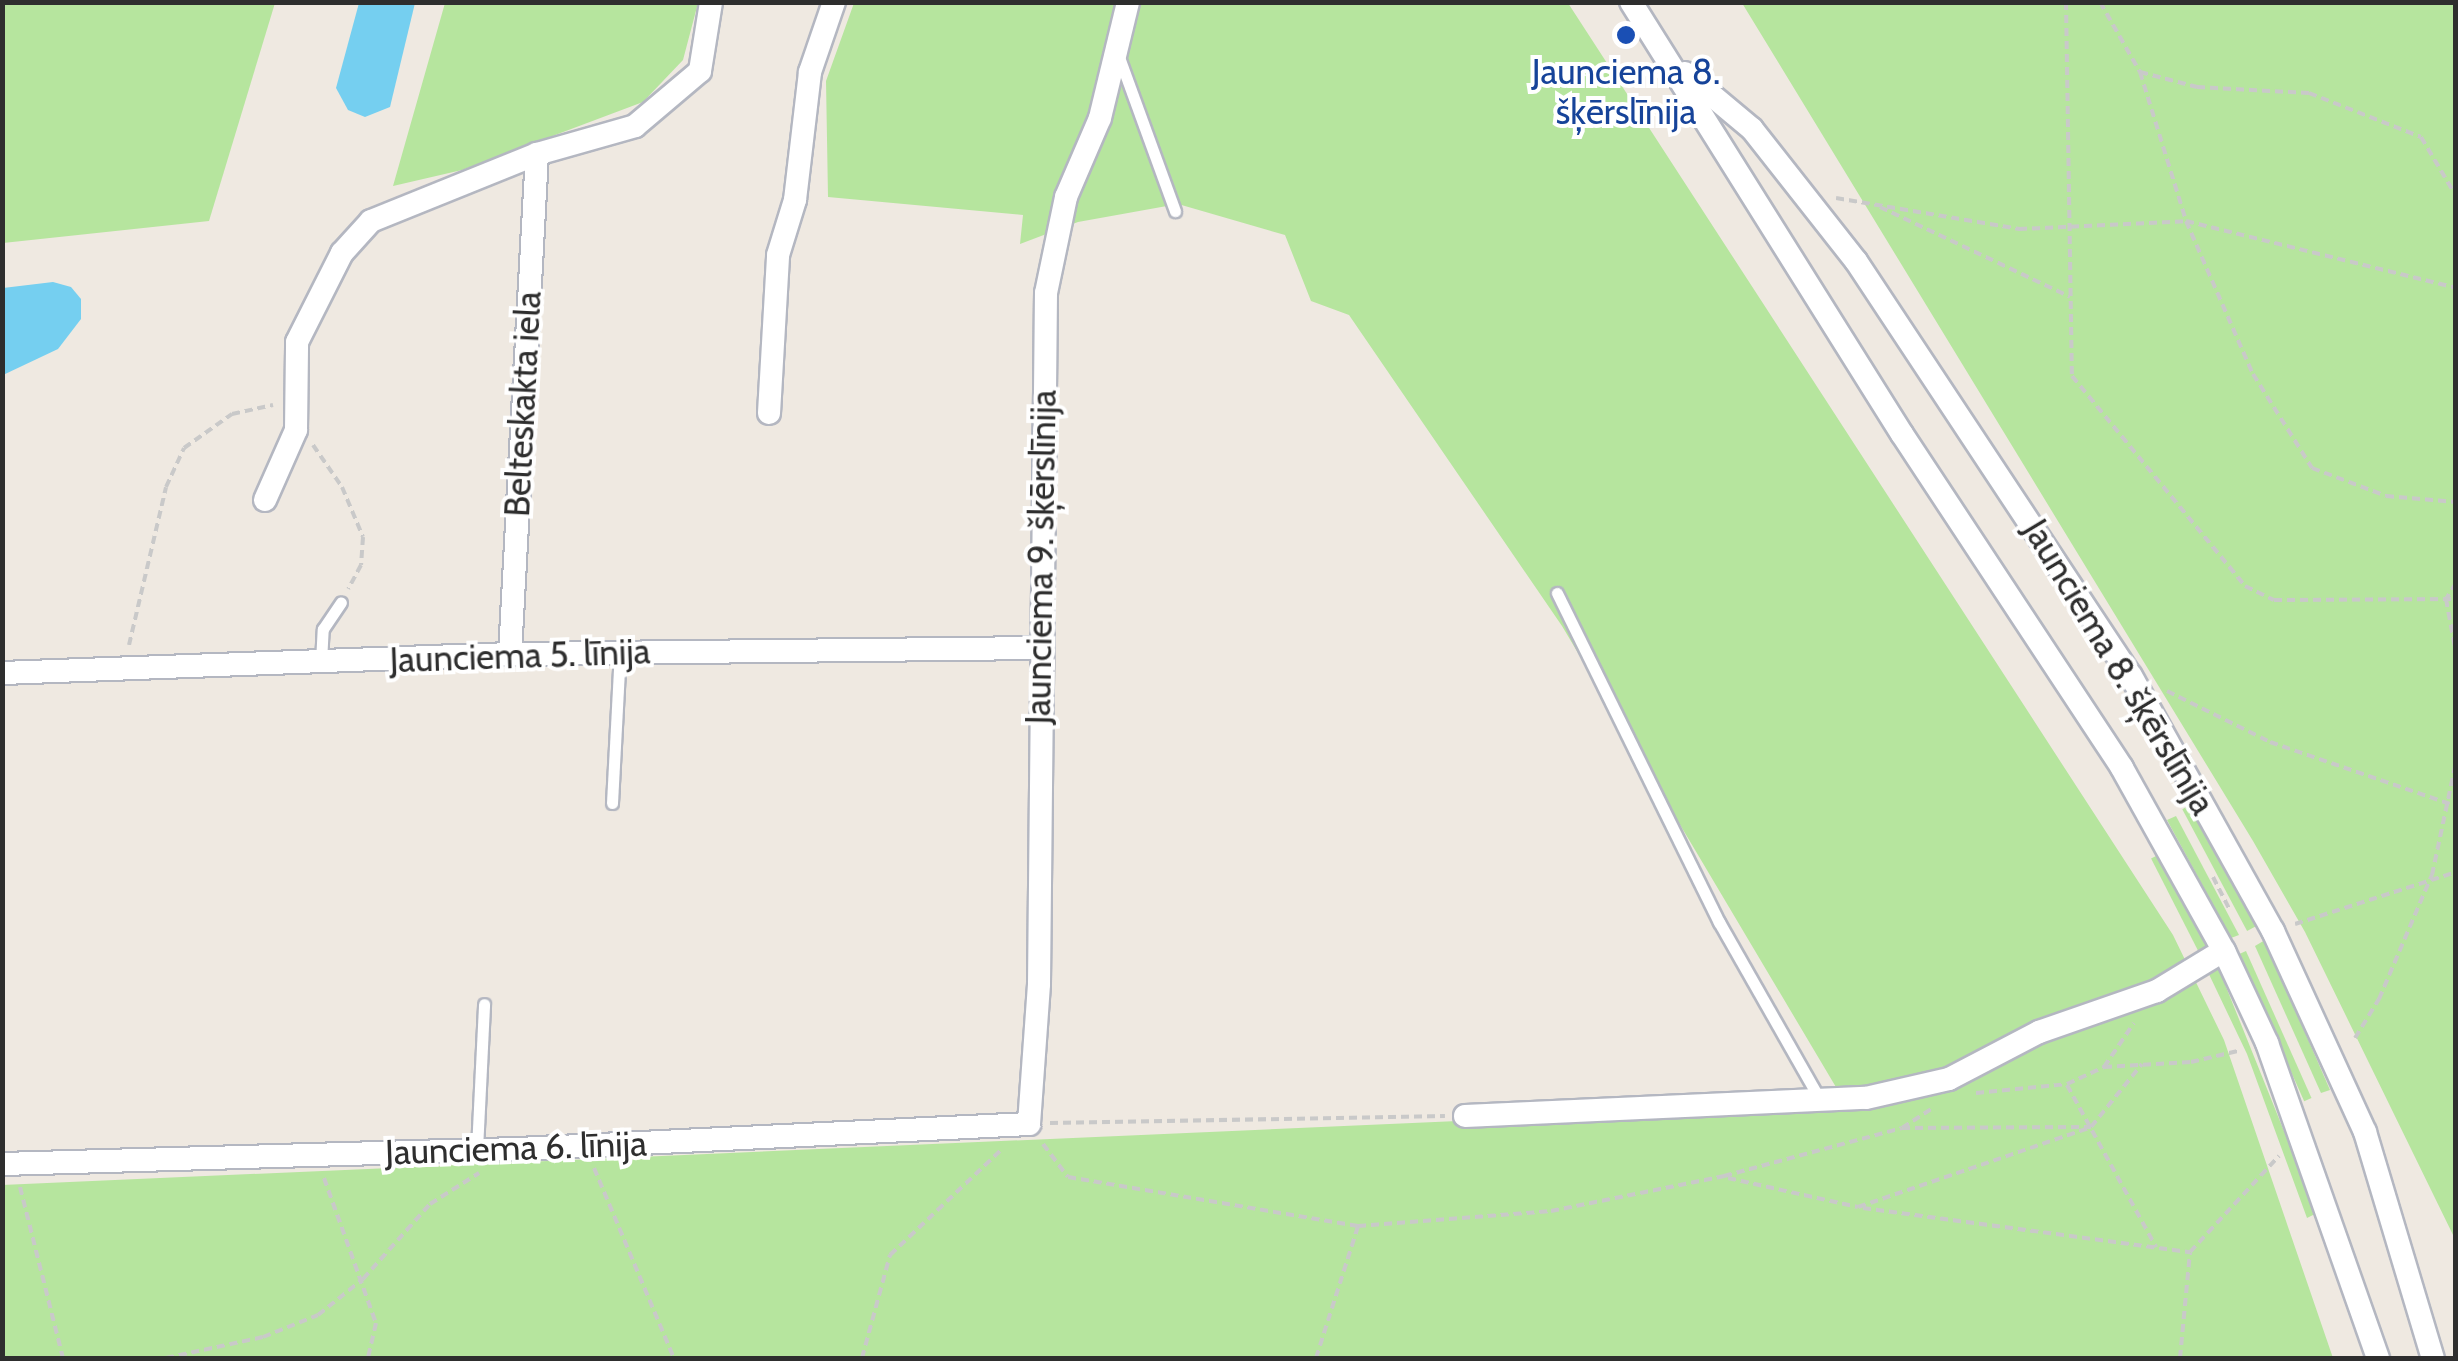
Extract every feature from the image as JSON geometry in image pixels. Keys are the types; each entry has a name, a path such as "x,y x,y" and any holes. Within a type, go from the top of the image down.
{"street":[{"path":"265,500 296,430 292,400 297,342 342,253 372,221 537,154 635,126 700,71 711,2"},
{"path":"769,413 778,255 795,200 810,72 834,2"},
{"name":"Jaunciema 9. šķērslīnija","path":"1029,1124 1039,984 1038,648 1046,293 1066,197 1100,118 1128,2"},
{"name":"Jaunciema 8. šķērslīnija","path":"1631,2 1902,434 2122,768 2224,950 2267,1043 2378,1358"},
{"name":"Jaunciema 8. šķērslīnija","path":"1667,58 1752,128 1856,261 2131,676 2273,931 2365,1132 2432,1358"},
{"name":"Belteskakta iela","path":"510,654 537,154"},
{"name":"Jaunciema 5. līnija","path":"2,673 510,654 1038,648"},
{"path":"1465,1116 1820,1100 1949,1079 2038,1032 2157,991 2213,957"},
{"name":"Jaunciema 6. līnija","path":"8,1164 518,1149 1029,1124"}],"lane":[{"path":"1118,52 1175,211"},
{"path":"1558,593 1720,922 1820,1100"},
{"path":"321,662 323,629 341,602"},
{"path":"612,803 620,652"},
{"path":"477,1150 484,1004"}],"path":[{"path":"2066,2 2072,376 2245,586 2274,600 2456,599"},
{"path":"2100,2 2140,72 2186,222 2254,374 2312,468 2386,496 2456,502"},
{"path":"2140,72 2197,87 2309,94 2421,137 2456,196"},
{"path":"1801,190 2069,231 2186,222 2456,288"},
{"path":"1875,204 2070,296"},
{"path":"122,670 166,488 184,448 232,414 292,400"},
{"path":"296,430 342,486 363,536 361,565 341,602"},
{"path":"2456,583 2446,599 2456,654"},
{"path":"2131,676 2270,742 2456,806"},
{"path":"2355,1038 2379,999 2432,874 2456,762"},
{"path":"2292,925 2331,917 2432,874 2456,872"},
{"path":"2104,1067 2157,991"},
{"path":"1970,1094 2067,1084 2104,1067 2190,1062 2238,1051"},
{"path":"1858,1207 2091,1127 2142,1064"},
{"path":"2067,1084 2156,1248"},
{"path":"1902,1128 1934,1107"},
{"path":"862,1358 890,1255 1029,1124 1465,1116"},
{"path":"1029,1124 1068,1178 1358,1226 1551,1212 1724,1176 1902,1128 2091,1127"},
{"path":"584,1145 674,1358"},
{"path":"166,1358 263,1338 318,1315 363,1279 430,1204 518,1149"},
{"path":"315,1154 376,1323 368,1358"},
{"path":"2180,1358 2190,1252 2279,1156"},
{"path":"8,1164 63,1358"},
{"path":"1724,1176 1858,1207 2190,1252"},
{"path":"1316,1358 1358,1226"}],"green space":[{"path":"445,2 698,3 683,60 643,102 462,170 393,186"},
{"path":"2,3 275,3 209,221 3,243"},
{"path":"854,3 1568,3 2173,935 2224,1040 2333,1358 3,1358 2,1185 1846,1104 1562,626 1349,315 1311,301 1285,235 1178,204 1078,222 1020,244 1023,215 828,197 826,81"},
{"path":"1742,3 2455,3 2455,1239 2305,932 2253,841"},
{"path":"2192,804 2257,926 2247,931 2182,809"},
{"path":"2176,816 2239,935 2231,938 2167,820"},
{"path":"2160,854 2209,950 2200,955 2151,859"},
{"path":"2265,940 2330,1090 2321,1093 2255,946"},
{"path":"2246,951 2311,1098 2304,1101 2239,954"},
{"path":"2216,962 2317,1213 2307,1218 2247,1054 2206,968"}],"water":[{"path":"359,3 415,3 390,107 365,117 348,110 336,88"},
{"path":"53,282 71,287 81,299 81,319 58,349 3,375 3,288"}],"place":[{"name":"Jaunciema 8. šķērslīnija","path":"1626,35"}]}
